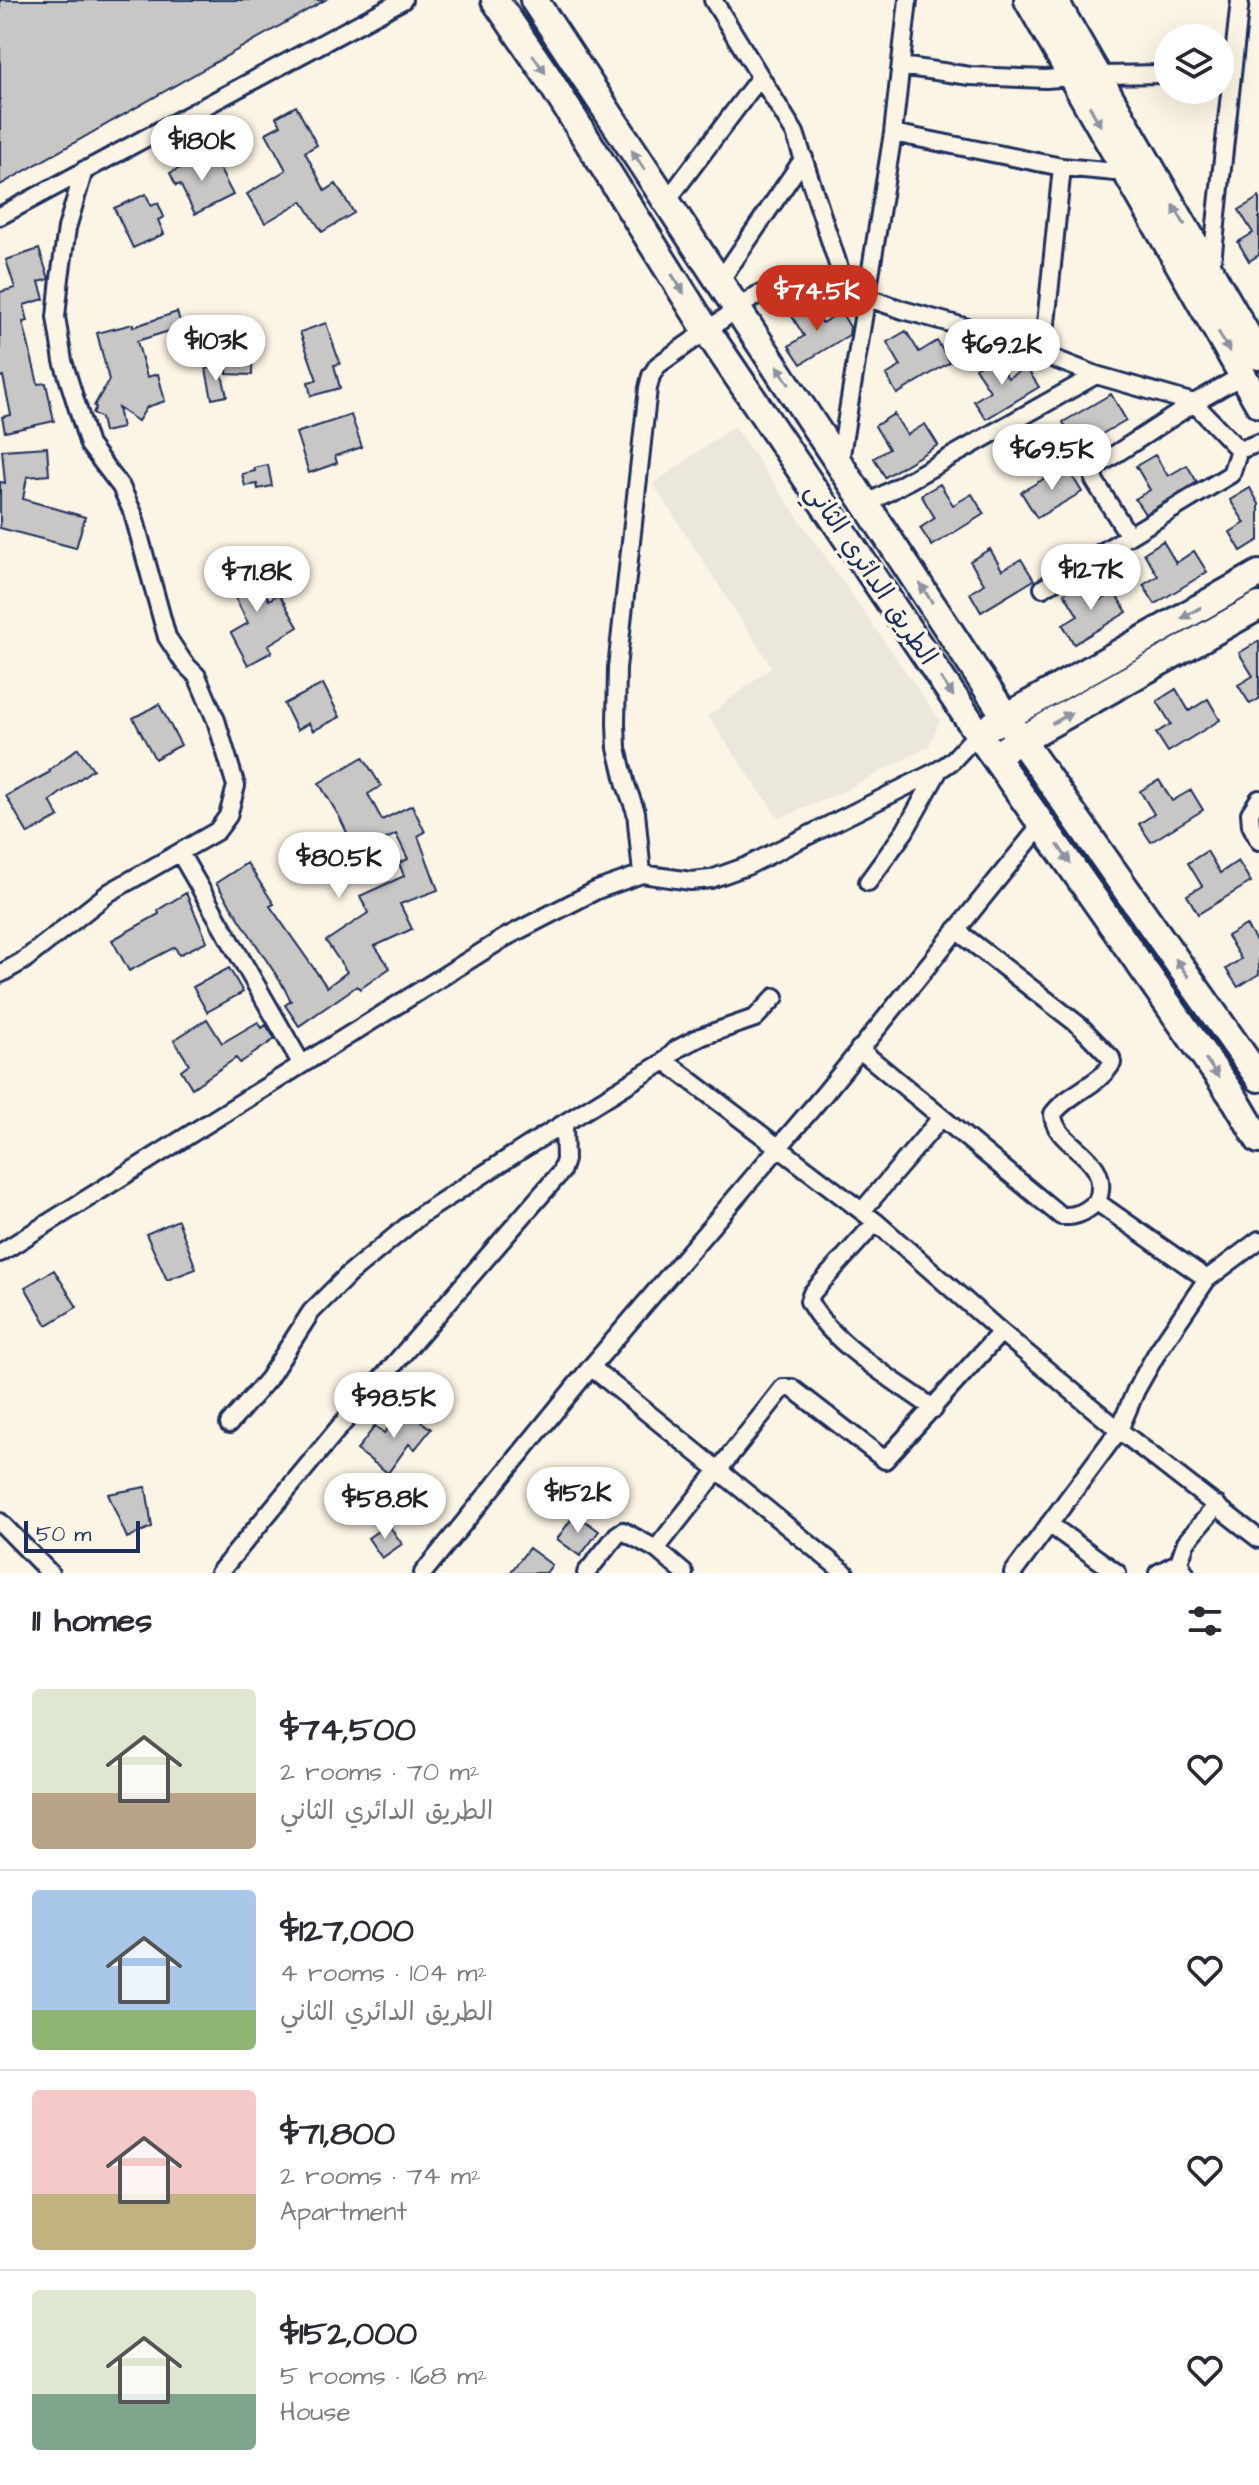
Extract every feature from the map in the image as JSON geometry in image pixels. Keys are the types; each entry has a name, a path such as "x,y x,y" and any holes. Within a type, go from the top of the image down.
{"main road":[{"name":"الطريق الدائري الثاني","path":"495,0 610,173 707,331 978,733 1236,1101 1259,1140"},
{"name":"الطريق الدائري الثاني","path":"534,0 1021,740 1259,1078"},
{"path":"1028,0 1085,76 1211,271 1251,366 1259,404"},
{"path":"1054,0 1126,173 1251,366"},
{"path":"978,733 1259,574"},
{"path":"994,756 1259,606"}],"street":[{"path":"0,216 403,0"},
{"path":"713,0 786,116 804,158 844,283"},
{"path":"840,461 893,133 908,0"},
{"path":"1234,32 1240,0"},
{"path":"901,66 970,76 1046,79 1154,74"},
{"path":"666,202 760,77"},
{"path":"1211,271 1224,104"},
{"path":"893,133 1062,167 1126,173"},
{"path":"720,281 804,158"},
{"path":"1043,353 1062,167"},
{"path":"0,974 23,961 110,892 217,831 228,816 236,786 216,720 197,676 167,637 133,513 121,487 89,445 63,361 56,317 60,278 67,228 84,170"},
{"path":"642,874 636,812 617,748 616,724 617,668 648,388 658,365 738,307 757,295 796,284 844,283 865,297 1043,353 1096,375 1194,403 1239,450"},
{"path":"1129,536 1094,480 1094,468 1251,366"},
{"path":"867,504 1096,375"},
{"path":"1239,450 1259,443"},
{"path":"1043,588 1231,474 1239,450"},
{"path":"868,882 905,831 945,765 978,733"},
{"path":"0,1253 506,937 597,890 642,874 691,881 711,879 747,866 945,765 994,756"},
{"path":"1259,799 1250,813 1251,825 1259,841"},
{"path":"423,1573 1043,823"},
{"path":"180,853 301,1063"},
{"path":"859,1049 1061,1216 1072,1217 1084,1213 1097,1202 1102,1188 1100,1177 1058,1128 1053,1114 1069,1098 1108,1070 1111,1058 1080,1026 956,930"},
{"path":"229,1424 268,1379 311,1312 349,1274 422,1214 665,1061 677,1049 700,1037 755,1018 775,997"},
{"path":"665,1061 876,1222 1119,1430 1259,1539"},
{"path":"862,1211 941,1118"},
{"path":"219,1573 337,1430 561,1172 565,1160 564,1125"},
{"path":"1097,1202 1207,1279"},
{"path":"876,1222 812,1293 809,1301 821,1319 862,1358 934,1409"},
{"path":"1013,1573 1119,1430 1136,1390 1158,1351 1207,1279 1259,1240"},
{"path":"656,1549 783,1388 792,1388 884,1460 934,1409 1001,1332"},
{"path":"591,1367 845,1573"},
{"path":"1158,1573 1182,1568 1186,1542 1217,1505"},
{"path":"0,1522 50,1573"},
{"path":"1049,1524 1117,1573"},
{"path":"586,1573 620,1532 628,1531 684,1573"}],"shaded area":[{"path":"734,426 940,721 929,746 848,789 779,819 708,716 772,667 653,484"}],"building":[{"path":"0,0 325,0 0,185"},
{"path":"296,106 317,145 305,152 325,191 336,184 354,213 322,232 302,201 265,223 247,194 286,170 266,133 281,125 276,117"},
{"path":"211,152 233,195 195,214 180,184 176,186 170,173"},
{"path":"146,194 151,206 158,203 164,217 158,220 164,234 133,248 114,208"},
{"path":"1259,197 1259,255 1249,261 1238,242 1253,233 1239,210"},
{"path":"39,249 49,279 39,282 44,299 24,305 28,321 23,322 38,384 46,383 54,421 5,432 2,417 11,415 3,376 0,377 0,292 15,288 6,260"},
{"path":"809,302 822,323 841,312 850,327 849,335 801,364 789,346 804,336 790,313"},
{"path":"177,312 182,327 137,341 147,377 158,374 165,401 147,407 138,421 118,408 122,428 104,432 101,418 93,413 109,380 97,333 133,324 133,327"},
{"path":"326,323 340,364 334,365 340,388 311,396 308,382 317,380 300,332"},
{"path":"906,331 919,352 937,341 950,362 897,394 886,375 901,366 887,342"},
{"path":"228,339 253,340 252,375 227,374"},
{"path":"994,357 1008,378 1026,367 1039,387 986,419 974,401 990,391 975,368"},
{"path":"220,366 227,396 212,399 206,369"},
{"path":"1111,394 1126,420 1078,448 1063,422"},
{"path":"894,414 907,435 925,424 938,445 885,477 874,458 889,449 875,426"},
{"path":"351,415 362,447 335,456 337,463 309,473 296,433"},
{"path":"47,447 49,475 27,477 23,499 85,517 76,548 0,528 0,482 5,483 2,450"},
{"path":"1155,455 1168,476 1187,465 1197,482 1145,514 1135,499 1150,490 1136,466"},
{"path":"268,465 272,486 258,489 257,484 245,486 242,474"},
{"path":"1066,466 1082,492 1037,518 1021,492"},
{"path":"940,484 953,505 972,494 984,514 932,546 920,528 935,518 921,495"},
{"path":"1250,488 1259,504 1259,540 1241,551 1230,532 1245,523 1230,500"},
{"path":"1163,541 1176,563 1194,551 1207,572 1155,604 1143,585 1158,576 1144,553"},
{"path":"990,549 1002,570 1021,559 1034,580 981,612 970,593 984,584 970,561"},
{"path":"249,561 269,600 279,594 298,627 268,645 272,652 248,665 231,633 248,623 223,574"},
{"path":"1083,582 1096,603 1114,592 1127,612 1074,644 1063,625 1078,616 1064,593"},
{"path":"1259,641 1259,699 1250,704 1238,685 1253,676 1239,653"},
{"path":"323,684 340,717 313,731 309,723 297,730 284,704"},
{"path":"1176,689 1189,711 1208,699 1220,720 1168,752 1156,733 1171,724 1157,701"},
{"path":"159,704 181,745 155,759 133,718"},
{"path":"78,748 93,769 50,801 59,817 28,834 6,796 50,772"},
{"path":"363,757 381,786 368,794 382,820 412,805 425,832 418,836 438,890 400,904 412,929 375,946 390,968 360,989 357,986 299,1026 285,1005 291,1001 282,984 216,883 247,863 274,904 270,906 327,987 347,972 326,941 368,913 360,896 404,876 399,863 408,859 396,834 357,854 319,783"},
{"path":"1159,780 1172,801 1191,790 1203,810 1151,842 1139,824 1154,814 1140,791"},
{"path":"1207,851 1220,873 1238,861 1251,882 1198,914 1187,895 1202,886 1188,863"},
{"path":"186,893 207,941 179,955 175,947 129,971 112,940 159,914 158,910"},
{"path":"1246,925 1259,946 1259,974 1238,987 1226,969 1241,959 1227,936"},
{"path":"229,968 243,992 207,1012 193,987"},
{"path":"207,1019 222,1043 258,1022 262,1028 266,1025 275,1039 240,1063 236,1058 192,1088 181,1070 189,1064 174,1040"},
{"path":"178,1220 196,1269 167,1280 146,1234"},
{"path":"54,1270 77,1307 47,1325 25,1287"},
{"path":"403,1408 431,1429 415,1449 409,1444 388,1473 357,1450 375,1426 384,1433"},
{"path":"146,1487 152,1527 127,1538 108,1494"},
{"path":"575,1514 599,1531 580,1556 557,1539"},
{"path":"388,1524 402,1544 382,1558 368,1538"},
{"path":"529,1548 552,1565 546,1573 510,1573"}]}
